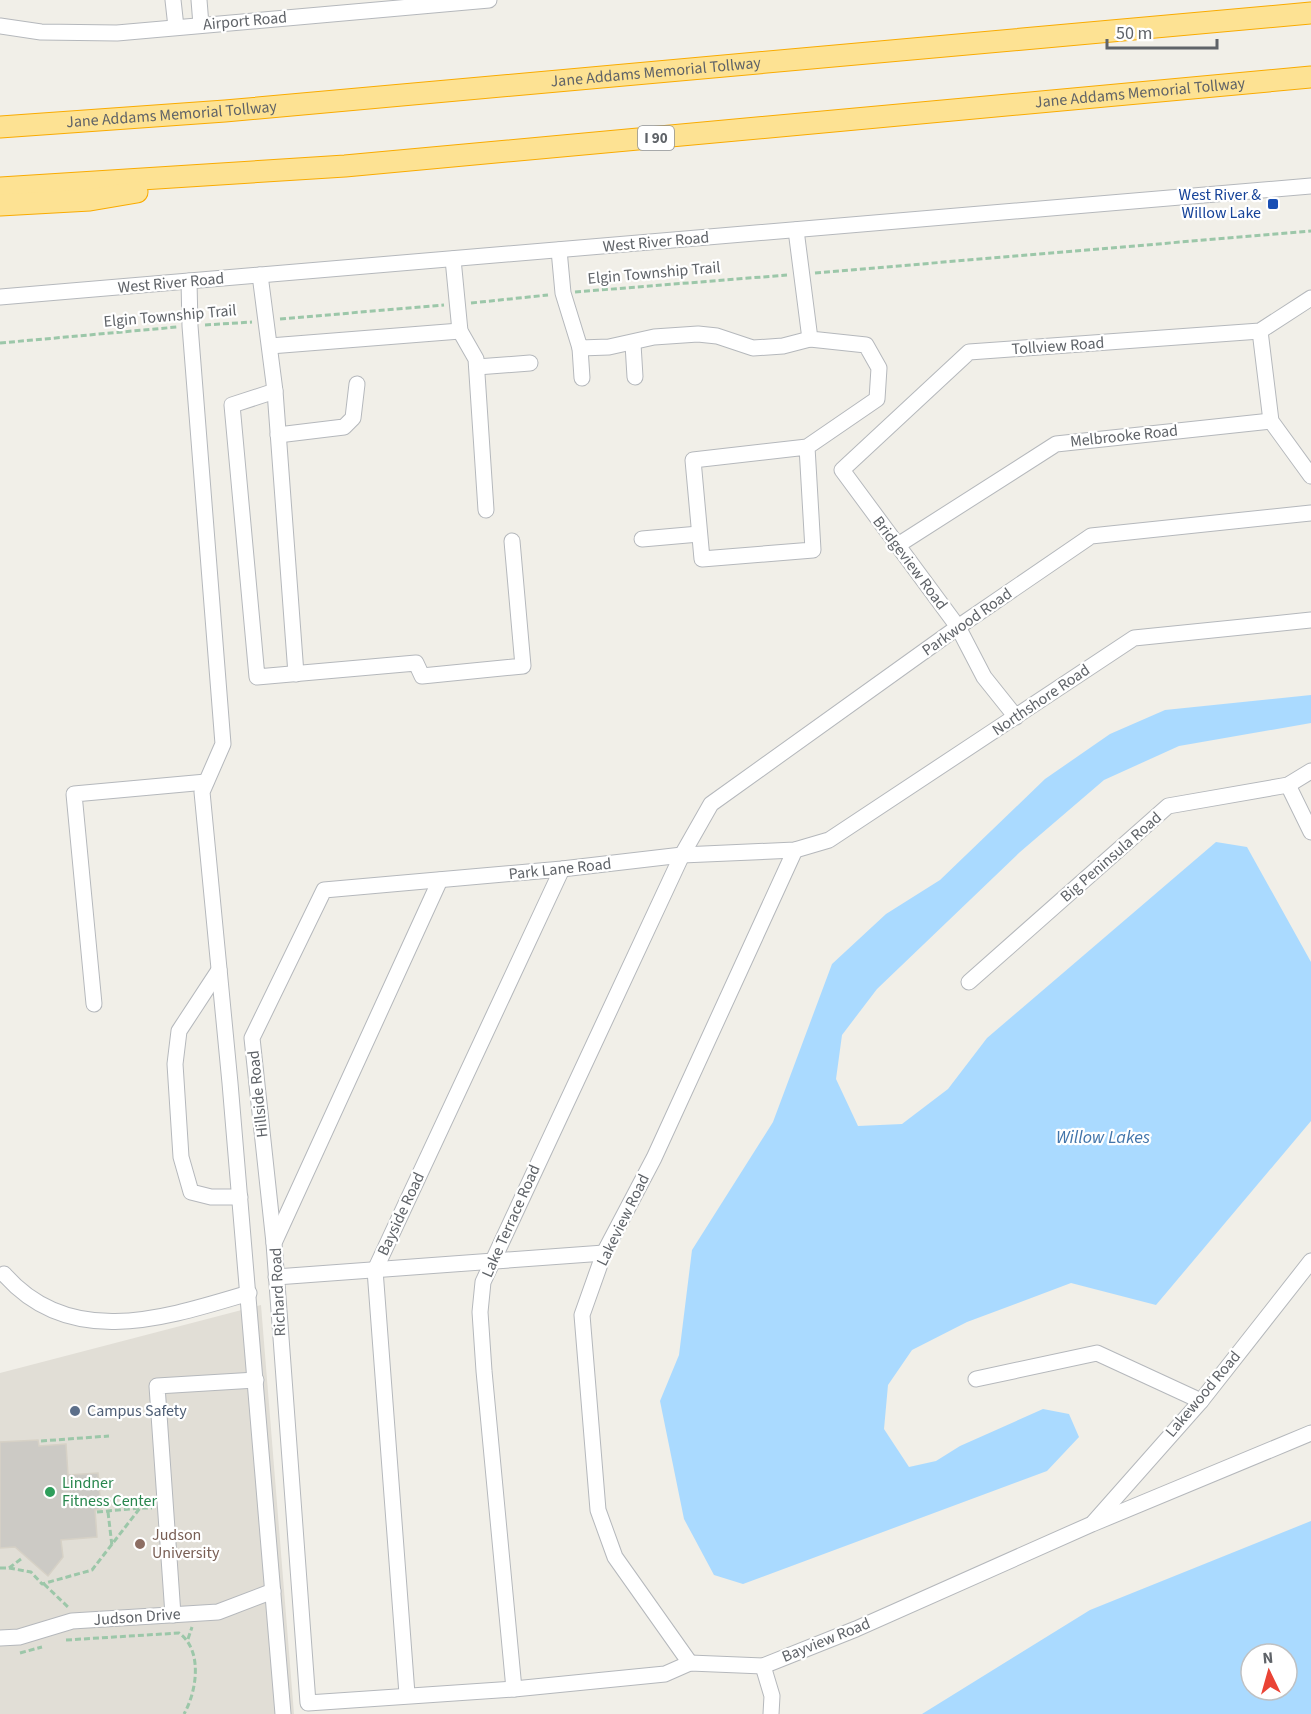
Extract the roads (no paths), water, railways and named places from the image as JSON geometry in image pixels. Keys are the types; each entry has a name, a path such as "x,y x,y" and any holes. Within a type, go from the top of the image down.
{"highway":[{"name":"Jane Addams Memorial Tollway","path":"0,127 225,111 1311,13"},
{"name":"Jane Addams Memorial Tollway","path":"0,188 242,174 1311,77"},
{"path":"0,119 32,124"},
{"path":"0,205 90,200 242,174"}],"street":[{"path":"173,0 176,27"},
{"path":"199,0 201,25"},
{"name":"Airport Road","path":"0,26 41,32 117,33 489,0"},
{"name":"West River Road","path":"0,297 1311,186"},
{"path":"796,230 810,339"},
{"path":"560,250 563,293 580,348 582,378"},
{"path":"453,259 460,332 476,359 486,510"},
{"path":"260,275 275,391 296,674"},
{"path":"189,281 190,326 223,744 202,792 249,1293 283,1714"},
{"name":"Tollview Road","path":"842,470 969,352 1260,331 1311,298"},
{"path":"1260,331 1271,421 1311,476"},
{"path":"270,346 460,332"},
{"path":"580,348 633,344 654,337 698,334 717,336 753,348 783,346 810,339 866,345 879,368 877,399 807,447 693,460 702,559 813,550 807,447"},
{"path":"633,344 635,377"},
{"path":"477,367 530,363"},
{"path":"278,435 344,427 353,418 357,384"},
{"path":"275,391 232,405 257,677 416,663 422,676 522,666 512,541"},
{"name":"Melbrooke Road","path":"898,545 1056,444 1271,421"},
{"name":"Bridgeview Road","path":"842,470 958,627 984,677 1016,717"},
{"name":"Parkwood Road","path":"682,855 711,804 958,627 1091,536 1311,513"},
{"path":"642,539 699,534"},
{"name":"Northshore Road","path":"795,850 829,840 1134,638 1311,620"},
{"name":"Big Peninsula Road","path":"969,982 1168,806 1288,785 1311,771"},
{"path":"94,1004 75,794 206,782"},
{"path":"1288,785 1311,832"},
{"name":"Park Lane Road","path":"324,890 562,869 682,855 795,850"},
{"name":"Lakeview Road","path":"690,1663 615,1557 598,1510 582,1315 604,1253 654,1158 795,850"},
{"name":"Lake Terrace Road","path":"514,1689 481,1324 483,1282 682,855"},
{"name":"Bayside Road","path":"407,1694 375,1270 562,869"},
{"name":"Richard Road","path":"308,1703 274,1243 440,880"},
{"name":"Hillside Road","path":"274,1243 252,1038 324,890"},
{"path":"219,970 179,1031 176,1064 181,1157 191,1192 211,1197 240,1197"},
{"path":"276,1277 604,1253"},
{"name":"Lakewood Road","path":"1092,1524 1201,1401 1311,1260"},
{"path":"4,1274 21,1293 37,1304 65,1317 103,1322 136,1321 249,1293"},
{"path":"976,1379 1097,1353 1201,1401"},
{"path":"173,1615 157,1386 256,1380"},
{"path":"1305,1435 1311,1423"},
{"name":"Bayview Road","path":"308,1703 407,1694 514,1689 665,1674 690,1663 763,1666 856,1629 1092,1524 1305,1435"},
{"name":"Judson Drive","path":"0,1638 19,1637 72,1622 219,1612 273,1591"},
{"path":"763,1666 772,1696 771,1714"}],"water":[{"name":"Willow Lakes","path":"1311,695 1311,723 1179,746 1104,780 1020,852 877,989 842,1035 836,1079 858,1126 902,1124 948,1089 987,1038 1216,842 1247,847 1311,962 1311,1121 1156,1305 1071,1283 967,1322 912,1350 888,1385 884,1429 909,1467 936,1461 960,1446 1043,1409 1069,1414 1079,1437 1047,1471 743,1584 714,1575 684,1519 660,1401 679,1355 692,1250 773,1122 832,964 886,914 940,880 1045,779 1110,734 1165,710"},
{"path":"1311,1521 1311,1714 922,1714 1090,1610"}],"place":[{"name":"West River & Willow Lake","path":"1273,204"},
{"name":"Campus Safety","path":"75,1411"},
{"name":"Lindner Fitness Center","path":"50,1492"},
{"name":"Judson University","path":"140,1544"}]}
